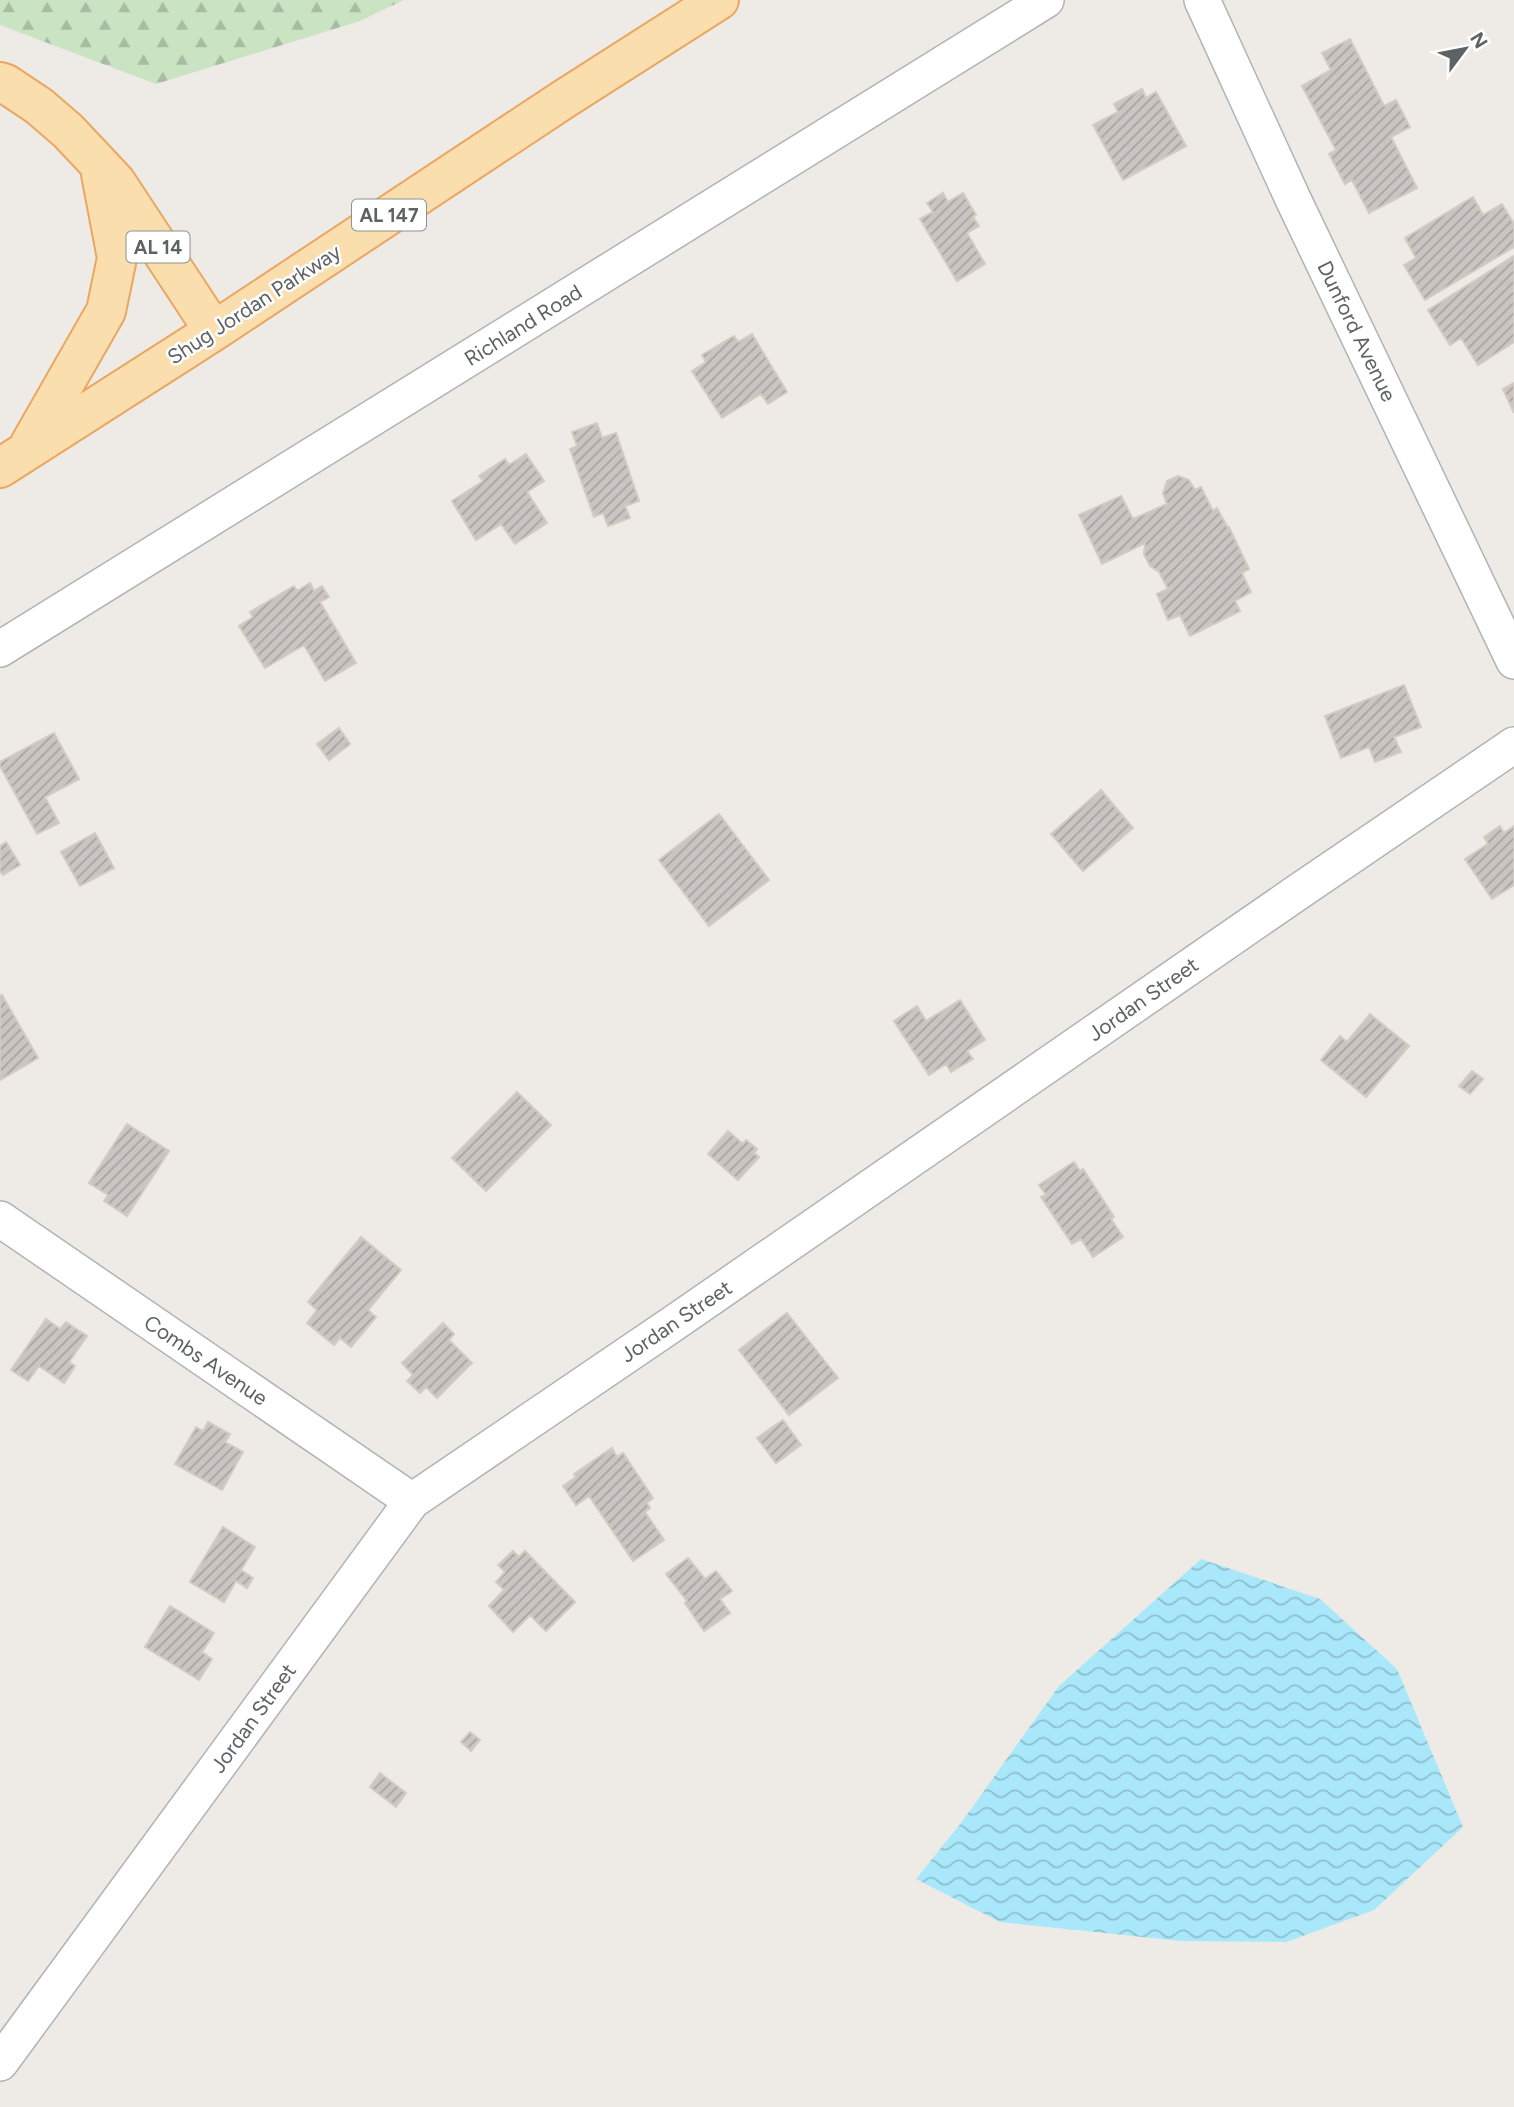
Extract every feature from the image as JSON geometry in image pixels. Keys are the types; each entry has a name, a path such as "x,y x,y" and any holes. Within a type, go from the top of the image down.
{"main road":[{"name":"Shug Jordan Parkway","path":"13,459 214,331 564,99 719,0"},
{"name":"AL 14","path":"0,82 39,106 68,131 116,182 214,331"},
{"path":"13,459 106,311 117,258 100,165"}],"street":[{"name":"Richland Road","path":"0,649 1046,0"},
{"name":"Dunford Avenue","path":"1202,0 1293,199 1514,661"},
{"name":"Jordan Street","path":"0,2063 412,1501 1514,746"},
{"name":"Combs Avenue","path":"0,1219 412,1501"}],"green space":[{"path":"0,0 404,0 360,21 156,84 0,25"}],"water":[{"path":"1201,1559 1320,1599 1397,1669 1463,1827 1374,1910 1286,1942 1181,1941 1000,1922 916,1879 961,1823 1059,1686"}],"building":[{"path":"1350,39 1384,106 1396,100 1410,127 1391,137 1417,188 1369,213 1352,180 1345,184 1329,154 1336,150 1302,86 1331,70 1322,53"},
{"path":"1142,89 1146,98 1156,92 1186,146 1123,180 1093,125 1118,112 1114,104"},
{"path":"943,193 948,202 963,193 979,226 967,233 985,264 957,281 920,219 933,212 927,203"},
{"path":"1473,197 1483,215 1502,204 1514,224 1514,247 1425,300 1404,265 1416,258 1405,238"},
{"path":"1514,256 1514,342 1478,365 1461,338 1450,345 1428,310"},
{"path":"752,334 787,392 768,404 761,394 722,418 692,371 706,362 702,355 734,336 738,342"},
{"path":"1514,383 1514,413 1503,389"},
{"path":"597,423 602,438 616,433 639,501 625,506 630,518 608,526 603,513 594,517 570,449 577,446 572,432"},
{"path":"526,454 544,481 527,492 547,523 515,544 501,524 476,540 452,501 483,481 479,476 505,459 509,465"},
{"path":"1178,476 1189,480 1195,490 1201,487 1213,511 1217,508 1229,527 1249,569 1242,573 1251,592 1235,601 1240,611 1190,636 1180,615 1168,620 1157,594 1168,589 1159,572 1150,566 1144,554 1145,543 1102,564 1079,515 1121,496 1133,519 1167,504 1163,493 1167,481"},
{"path":"310,583 314,591 322,586 329,597 320,602 356,663 325,681 304,645 265,668 239,626 253,617 250,612 294,586 297,591"},
{"path":"1404,685 1421,727 1394,737 1401,752 1375,762 1369,747 1341,758 1325,716"},
{"path":"339,728 350,744 329,760 317,744"},
{"path":"54,733 79,779 45,797 59,823 37,834 0,762"},
{"path":"1101,790 1133,828 1083,871 1051,834"},
{"path":"719,814 769,880 709,926 659,860"},
{"path":"1500,826 1504,833 1514,826 1514,885 1492,899 1465,859 1488,844 1484,837"},
{"path":"95,833 114,868 80,886 61,852"},
{"path":"6,842 20,865 3,875 0,871 0,846"},
{"path":"2,995 38,1058 0,1080 0,996"},
{"path":"960,1000 985,1040 967,1051 973,1059 951,1072 946,1064 929,1075 894,1021 917,1006 926,1021"},
{"path":"1370,1014 1409,1046 1366,1097 1321,1060 1340,1036 1347,1042"},
{"path":"1472,1071 1483,1079 1470,1094 1459,1086"},
{"path":"517,1092 551,1125 486,1191 452,1158"},
{"path":"127,1124 169,1151 127,1216 104,1201 108,1195 89,1183"},
{"path":"728,1131 743,1144 746,1140 757,1149 754,1153 759,1157 738,1180 708,1154"},
{"path":"1074,1162 1080,1171 1083,1169 1114,1217 1111,1219 1123,1237 1093,1257 1081,1239 1072,1244 1041,1197 1046,1195 1039,1185"},
{"path":"361,1237 401,1270 368,1310 376,1317 351,1347 340,1338 334,1345 307,1323 317,1310 308,1302"},
{"path":"787,1313 838,1378 789,1415 739,1350"},
{"path":"46,1319 60,1329 66,1322 87,1336 69,1362 75,1366 64,1383 39,1366 28,1381 11,1370"},
{"path":"443,1323 454,1334 449,1340 472,1363 437,1398 426,1387 420,1393 407,1381 413,1375 402,1363"},
{"path":"783,1420 801,1445 776,1463 757,1438"},
{"path":"208,1422 230,1434 225,1442 243,1452 222,1490 175,1464 196,1427 203,1431"},
{"path":"612,1448 617,1457 623,1453 653,1498 647,1503 650,1508 645,1512 664,1540 633,1561 589,1496 576,1505 563,1486 576,1477 574,1474"},
{"path":"223,1527 255,1547 241,1570 253,1578 247,1588 236,1581 224,1602 190,1582"},
{"path":"513,1551 519,1557 525,1551 575,1602 546,1631 530,1615 513,1632 489,1606 504,1590 496,1582 505,1572 498,1565"},
{"path":"688,1558 705,1579 716,1571 732,1591 720,1599 730,1613 704,1631 685,1603 687,1601 666,1574"},
{"path":"170,1606 214,1633 202,1652 212,1659 199,1680 145,1647"},
{"path":"470,1732 480,1740 471,1751 461,1742"},
{"path":"380,1773 406,1793 396,1807 370,1787"}]}
